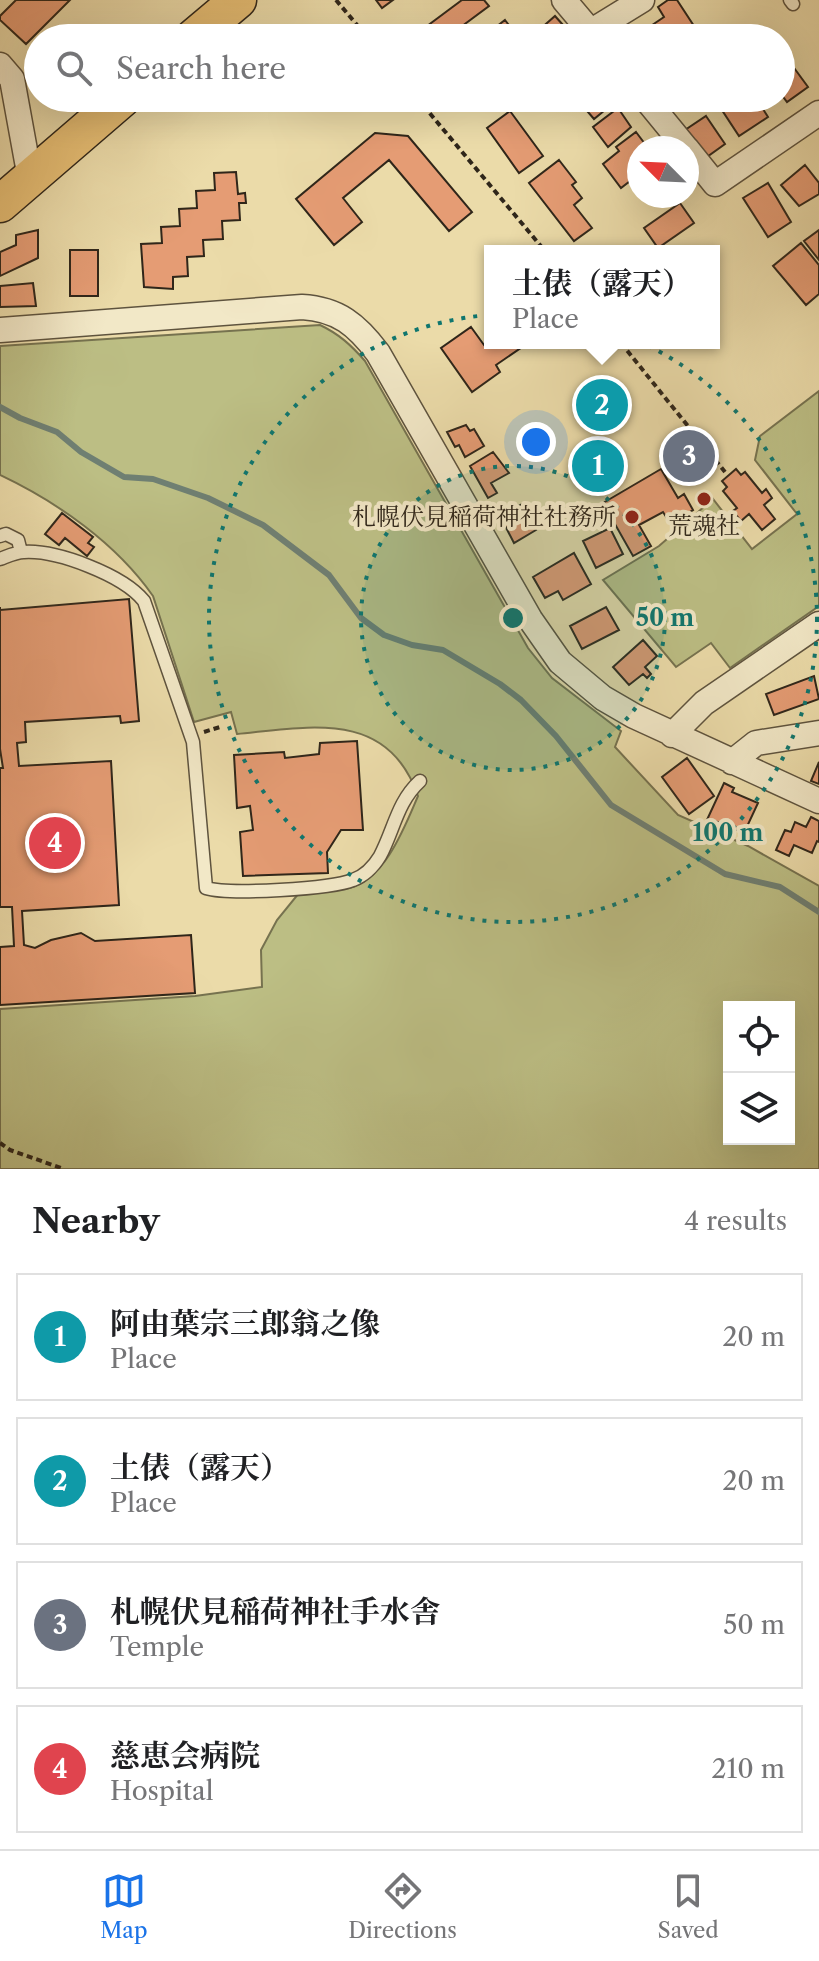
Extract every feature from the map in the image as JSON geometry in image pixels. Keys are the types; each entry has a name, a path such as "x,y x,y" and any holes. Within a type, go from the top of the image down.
{"main road":[{"path":"210,24 238,0"},
{"path":"0,204 107,112"}],"street":[{"path":"564,0 583,24"},
{"path":"609,24 642,0"},
{"path":"0,65 12,79 30,178"},
{"path":"656,112 676,136"},
{"path":"699,165 715,184 819,113"},
{"path":"0,330 302,307 320,308 344,319 362,331 378,353 545,643 560,662 603,698 672,735 819,801"},
{"path":"672,735 704,703 819,624"},
{"path":"732,762 756,743 819,733"}],"lane":[{"path":"0,536 6,534 18,540 21,552"},
{"path":"0,559 21,552 47,553 121,583 137,592 144,601 193,742 206,888 218,892 282,890 352,881 367,872 379,856 399,808 409,790 420,781"}],"path":[{"path":"336,0 356,24"},
{"path":"429,112 540,245"},
{"path":"626,349 725,472"},
{"path":"0,1143 10,1150 64,1169"}],"green space":[{"path":"320,325 339,336 365,361 528,648 552,678 621,731 615,747 678,815 748,846 819,886 819,1169 0,1169 0,1009 195,996 262,987 261,950 277,920 299,893 349,888 362,883 392,850 418,796 405,768 387,749 367,736 318,728 237,734 231,712 194,722 153,596 122,559 84,526 43,498 0,475 0,346"},
{"path":"819,391 819,606 730,668 711,643 676,667 603,580 659,546 713,499 752,549 797,514 755,460 760,436"}],"building":[{"path":"16,0 70,0 46,24 24,24 24,42 0,20 0,16"},
{"path":"376,0 393,0 382,8"},
{"path":"462,0 484,0 489,6 465,24 430,24"},
{"path":"668,0 677,0 693,24 654,24 664,17 658,7"},
{"path":"555,16 562,24 546,24"},
{"path":"795,69 808,87 795,96"},
{"path":"511,112 543,156 519,173 487,128"},
{"path":"588,112 603,112 594,119"},
{"path":"613,112 621,112 631,127 608,147 593,127"},
{"path":"723,112 765,112 768,117 739,136"},
{"path":"706,116 725,144 704,159 699,151 699,136 689,136 685,130"},
{"path":"375,133 408,136 472,212 449,231 389,160 343,198 362,222 334,245 296,199"},
{"path":"627,139 627,183 621,188 603,164 619,151 616,147"},
{"path":"559,160 576,182 572,185 582,198 574,205 592,228 574,241 529,183"},
{"path":"805,165 819,183 819,194 799,206 781,185"},
{"path":"236,172 238,194 245,193 246,203 239,203 240,220 222,221 223,239 203,240 204,256 187,257 188,276 173,277 173,289 144,287 141,244 162,243 161,227 180,226 179,209 197,208 196,191 215,190 214,173"},
{"path":"768,183 791,222 768,237 743,198"},
{"path":"673,208 684,208 694,223 662,245 656,245 644,228"},
{"path":"38,230 38,258 0,276 0,252 16,245 16,235"},
{"path":"819,230 819,260 804,241"},
{"path":"801,243 819,265 819,294 806,305 773,266"},
{"path":"70,250 98,250 98,296 70,296"},
{"path":"33,283 36,306 0,307 0,286"},
{"path":"471,327 484,349 519,349 496,365 500,372 472,392 441,348"},
{"path":"607,387 620,409 598,423 584,401"},
{"path":"466,425 470,431 474,429 484,446 465,457 447,432"},
{"path":"688,445 699,459 689,467 678,452"},
{"path":"493,452 509,473 491,483 497,493 488,498 470,466"},
{"name":"札幌伏見稲荷神社社務所","path":"661,469 678,498 684,494 693,510 670,523 663,512 639,525 651,546 633,556 603,503"},
{"path":"736,469 741,475 745,472 762,493 766,489 772,498 764,505 775,519 762,530 749,514 741,521 733,511 737,508 723,491 727,487 722,481"},
{"path":"522,504 536,530 514,543 500,516"},
{"path":"62,513 93,537 88,543 94,547 87,556 65,538 59,545 45,534"},
{"path":"610,528 623,554 596,568 583,541"},
{"path":"574,553 591,584 563,600 558,591 545,598 533,577"},
{"path":"129,599 139,721 121,723 120,716 25,722 26,742 17,743 19,766 111,761 119,905 22,911 24,945 35,948 51,940 81,933 95,941 191,935 195,993 0,1005 0,947 14,946 12,907 0,907 0,768 3,768 0,749 0,610"},
{"path":"606,607 619,630 582,649 570,626"},
{"path":"643,640 657,656 645,667 651,674 647,678 643,674 629,685 613,667"},
{"path":"814,676 819,699 774,715 766,694"},
{"path":"357,741 363,830 341,830 327,852 328,873 243,876 240,832 253,830 250,806 237,808 234,755 284,752 285,758 319,754 320,743"},
{"path":"687,758 714,796 689,814 662,777"},
{"path":"819,762 819,784 811,781"},
{"path":"724,783 734,788 732,792 758,803 744,833 715,821 712,824 706,822"},
{"path":"811,817 819,821 819,842 812,853 794,845 789,856 776,850 785,830 791,832 795,822 806,827"}],"waterway":[{"path":"0,407 57,432 81,452 124,477 153,479 208,498 263,525 329,575 361,618 384,635 412,645 443,650 521,700 556,736 611,805 725,874 780,887 819,912"}],"place":[{"name":"土俵（露天）","path":"602,405"},
{"name":"札幌伏見稲荷神社手水舎","path":"689,456"},
{"name":"阿由葉宗三郎翁之像","path":"598,466"},
{"name":"荒魂社","path":"704,499"},
{"name":"札幌伏見稲荷神社社務所","path":"632,517"},
{"name":"慈恵会病院","path":"55,843"}]}
